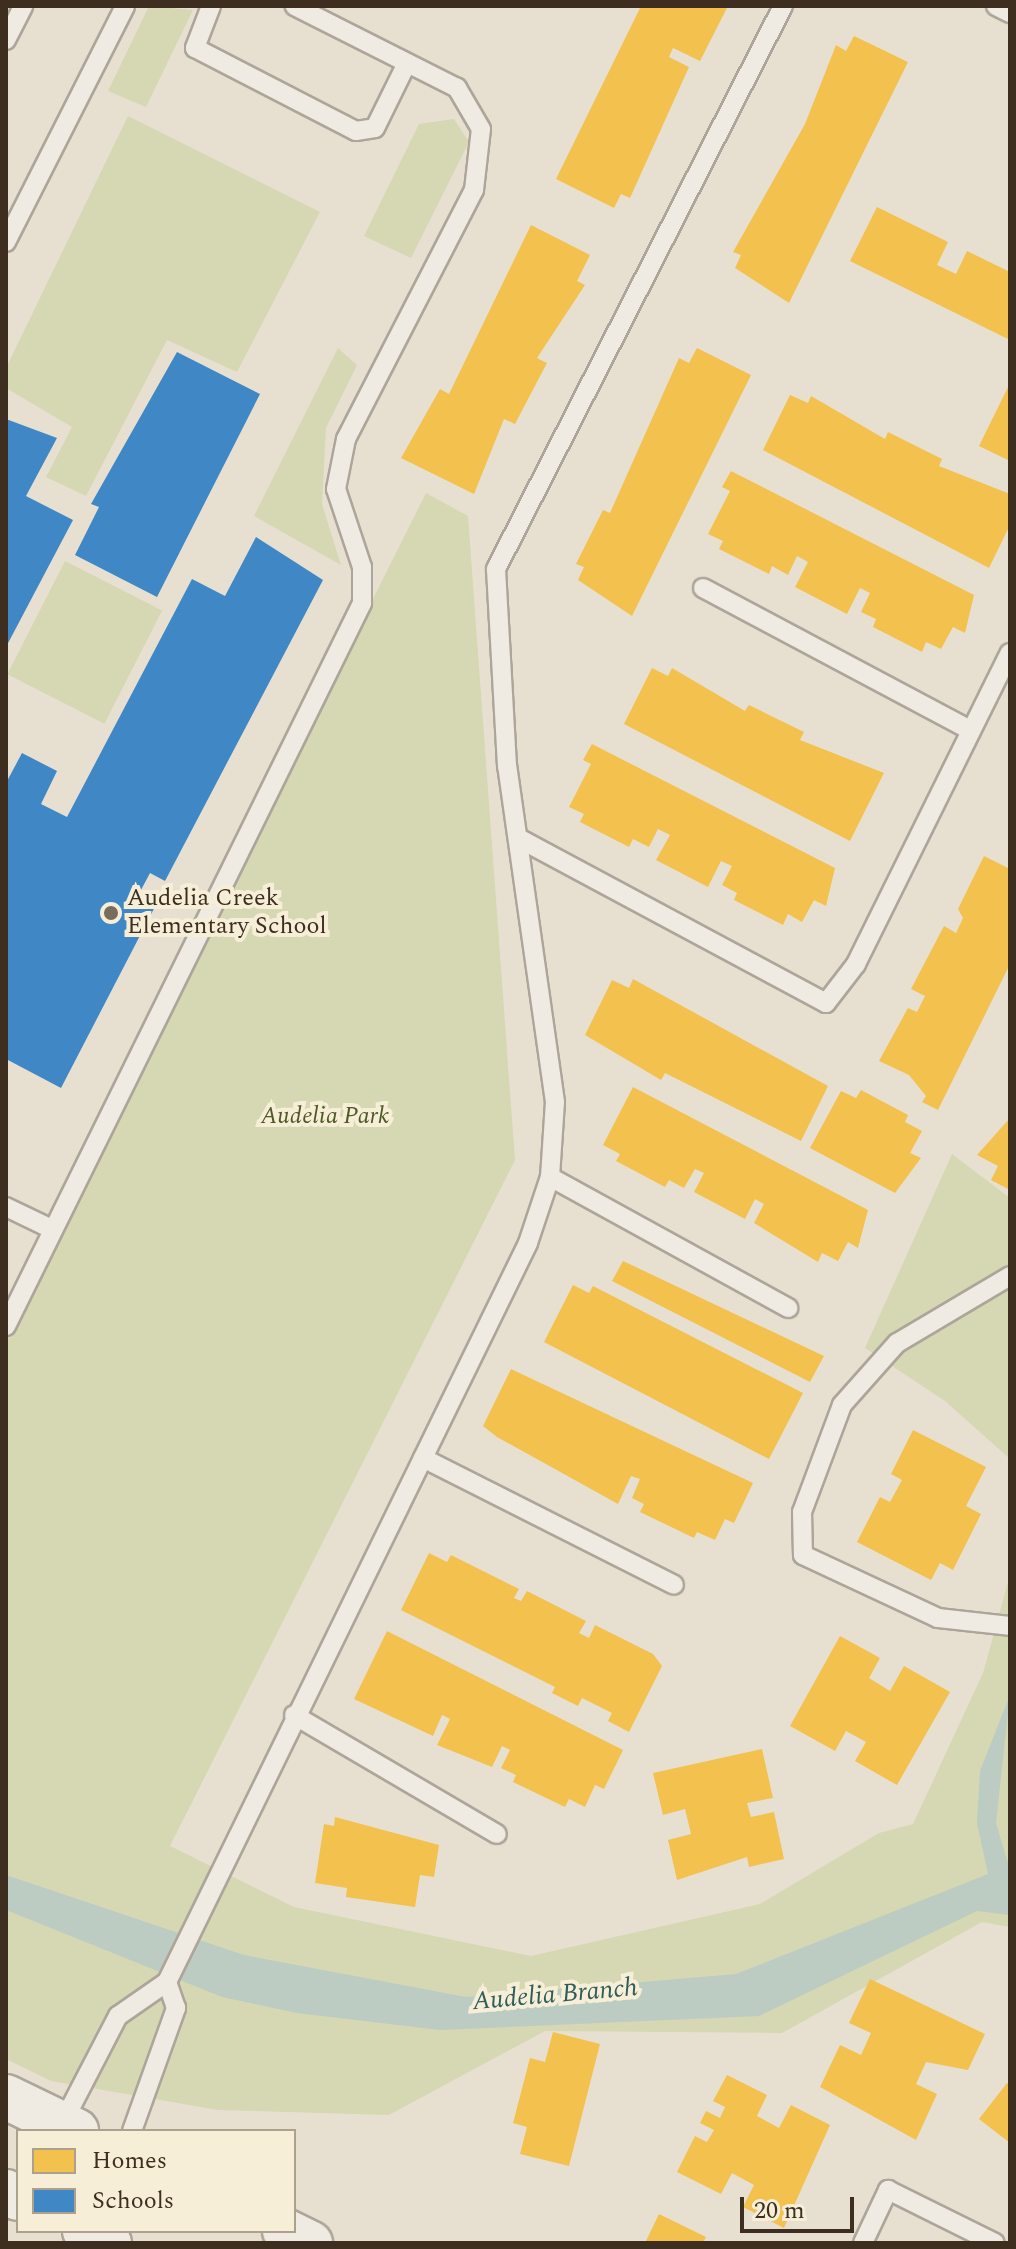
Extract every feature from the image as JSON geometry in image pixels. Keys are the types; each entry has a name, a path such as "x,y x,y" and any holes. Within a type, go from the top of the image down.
{"main road":[{"path":"6,2097 66,2129"},
{"path":"89,2233 109,2243"},
{"path":"289,2233 310,2243"}],"lane":[{"path":"6,40 23,6"},
{"path":"6,242 125,6"},
{"path":"211,6 195,48 356,131 375,128 407,63"},
{"path":"6,1326 362,603 362,567 336,489 346,439 474,190 481,129 457,88 295,6"},
{"path":"66,2129 118,2016 167,1982 294,1715 528,1243 550,1177 555,1102 522,840 507,766 496,569 783,6"},
{"path":"996,6 1010,13"},
{"path":"703,588 970,730"},
{"path":"522,840 826,1003 856,964 1010,653"},
{"path":"550,1177 788,1308"},
{"path":"6,1207 52,1229"},
{"path":"1003,1625 938,1618 803,1555 802,1512 842,1405 897,1343 1010,1276"},
{"path":"423,1458 674,1585"},
{"path":"294,1715 497,1834"},
{"path":"133,2129 176,2008 167,1982"},
{"path":"863,2243 888,2190 995,2243"}],"green space":[{"path":"149,6 193,10 146,107 108,91"},
{"path":"128,116 320,212 237,372 167,340 86,496 46,477 72,427 6,388 6,368"},
{"path":"454,119 469,142 411,258 364,236 419,124"},
{"path":"338,348 357,365 326,428 322,504 341,565 254,516"},
{"name":"Audelia Park","path":"426,493 468,516 515,1160 170,1846 294,1907 531,1956 760,1904 879,1833 913,1824 983,1673 1010,1575 1010,1927 982,1922 782,2033 545,2031 389,2115 218,2110 51,2081 6,2059 6,1332"},
{"path":"65,561 162,610 104,724 7,674"},
{"path":"952,1154 1010,1198 1010,1459 945,1401 865,1348"}],"water":[{"name":"Audelia Branch","path":"1010,1695 996,1823 1010,1870 1010,1915 977,1911 759,2016 440,2030 297,2013 222,1997 6,1910 6,1875 244,1955 466,1997 736,1974 988,1874 977,1823 980,1771"}],"building: Homes":[{"path":"641,6 728,6 700,61 673,48 669,57 689,67 630,198 621,194 614,208 556,179"},
{"path":"854,36 908,62 789,303 735,268 741,255 733,252 805,124 836,45 846,51"},
{"path":"877,207 948,242 937,265 956,274 967,251 1010,272 1010,340 850,261"},
{"path":"531,225 590,255 577,281 585,285 537,358 547,363 515,424 504,419 474,494 401,458 440,389 449,394"},
{"path":"697,348 751,375 632,616 578,580 584,567 576,564 603,510 610,513 679,358 689,363"},
{"path":"1010,383 1010,461 979,446"},
{"path":"790,395 808,403 811,396 885,439 888,432 942,459 939,466 1010,494 1010,525 989,568 763,450"},
{"path":"731,471 974,595 965,633 953,627 941,649 926,642 922,652 873,627 876,619 861,612 870,593 860,588 847,614 795,587 808,562 797,556 788,575 772,566 769,574 719,549 723,541 708,534 730,491 722,487"},
{"path":"652,668 668,676 672,668 745,711 749,705 804,732 800,740 884,773 850,841 624,724"},
{"path":"592,744 835,868 826,906 814,900 802,922 788,914 783,925 734,900 737,893 722,885 732,866 721,861 708,887 656,860 670,835 658,829 649,847 633,839 629,847 580,822 584,814 569,807 591,764 583,760"},
{"path":"984,856 1010,869 1010,964 938,1110 922,1102 926,1096 909,1075 879,1061 908,1008 917,1012 925,996 911,989 944,926 956,933 963,918 958,909"},
{"path":"633,979 828,1086 801,1141 665,1073 661,1080 585,1035 612,980 629,988"},
{"path":"633,1087 868,1210 858,1248 848,1242 838,1261 822,1253 818,1262 754,1223 764,1204 755,1199 745,1219 694,1192 704,1173 695,1169 684,1188 669,1180 665,1187 616,1161 620,1154 603,1145"},
{"path":"861,1090 908,1115 905,1122 922,1131 910,1153 921,1158 895,1193 810,1148 841,1091 856,1098"},
{"path":"1010,1118 1010,1190 991,1180 998,1166 977,1155"},
{"path":"623,1261 824,1356 810,1382 612,1281"},
{"path":"573,1285 589,1293 593,1286 803,1393 769,1459 544,1342"},
{"path":"511,1369 753,1483 734,1523 725,1519 715,1540 697,1532 694,1538 640,1512 644,1504 632,1498 640,1479 631,1476 618,1504 497,1437 483,1426"},
{"path":"913,1430 986,1467 966,1506 981,1514 953,1570 940,1563 931,1580 857,1542 880,1497 890,1502 902,1480 891,1474"},
{"path":"429,1553 447,1562 451,1555 519,1589 514,1598 521,1601 527,1591 586,1621 579,1633 589,1638 595,1625 653,1654 662,1666 629,1732 608,1721 612,1713 582,1698 578,1706 552,1693 555,1687 401,1610"},
{"path":"387,1631 623,1750 604,1789 595,1785 585,1807 569,1799 565,1807 513,1782 516,1775 501,1768 510,1750 502,1746 492,1767 437,1745 450,1719 442,1715 433,1736 354,1699"},
{"path":"840,1636 880,1658 869,1678 890,1691 904,1666 950,1692 897,1785 855,1761 866,1742 846,1731 835,1751 790,1726"},
{"path":"762,1749 773,1798 747,1803 751,1817 774,1812 784,1859 749,1867 747,1857 677,1880 668,1840 691,1834 685,1809 663,1815 653,1773"},
{"path":"335,1817 439,1845 434,1877 420,1875 415,1907 346,1897 347,1888 315,1883 324,1824 334,1826"},
{"path":"870,1979 985,2034 968,2070 926,2062 916,2084 937,2094 916,2140 820,2087 840,2045 861,2055 871,2033 849,2023"},
{"path":"553,2032 600,2044 569,2166 520,2154 527,2127 513,2123 530,2058 545,2062"},
{"path":"727,2075 767,2095 757,2116 779,2128 791,2105 830,2125 784,2228 743,2207 754,2185 732,2173 721,2194 677,2172 695,2136 707,2142 714,2130 700,2123 706,2111 720,2118 725,2107 713,2101"},
{"path":"1007,2083 1010,2085 1010,2143 979,2119"},
{"path":"659,2214 706,2237 703,2243 645,2243"}],"building: Schools":[{"path":"177,352 260,394 157,597 75,555 99,507 91,504"},
{"path":"6,419 57,438 26,496 73,520 6,647"},
{"path":"256,537 323,580 165,881 150,873 141,890 159,899 61,1088 6,1059 6,783 22,753 57,771 41,804 67,817 192,579 225,596"}],"place":[{"name":"Audelia Creek Elementary School","path":"111,913"}]}
